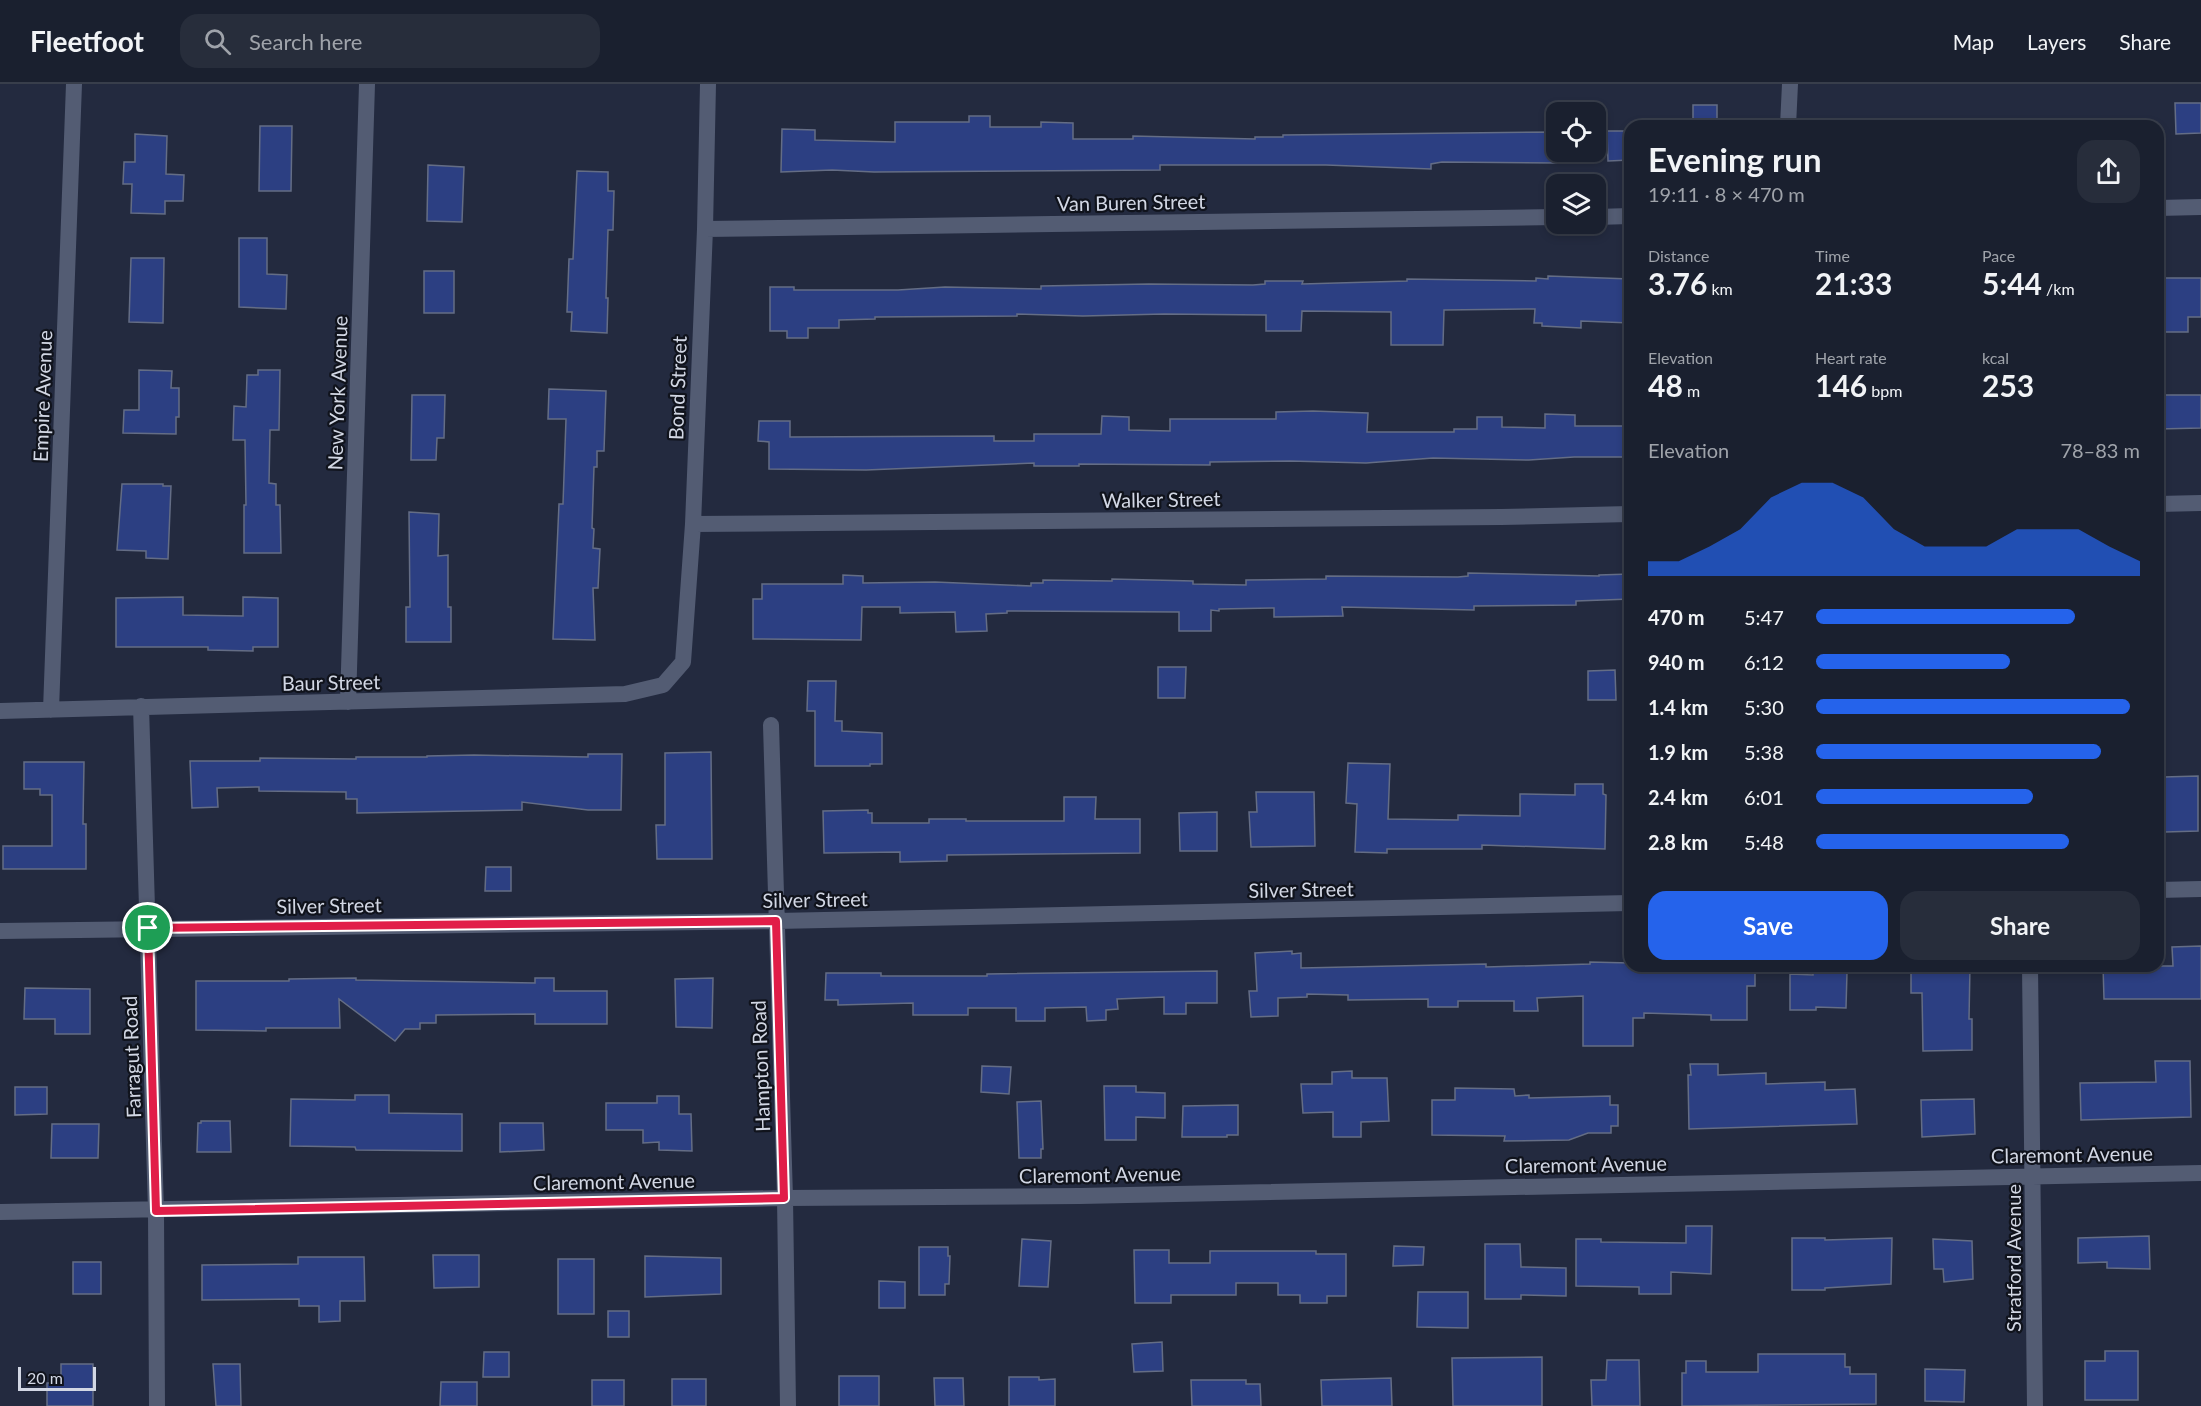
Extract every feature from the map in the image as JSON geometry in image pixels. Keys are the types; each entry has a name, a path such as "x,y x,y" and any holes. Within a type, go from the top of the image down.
{"street":[{"name":"Empire Avenue","path":"51,710 74,84"},
{"name":"New York Avenue","path":"348,702 367,84"},
{"name":"Bond Street","path":"663,685 683,662 693,524 705,229 708,84"},
{"path":"1788,120 1790,84"},
{"path":"2164,208 2201,207"},
{"path":"1606,217 1624,216"},
{"name":"Van Buren Street","path":"705,229 1546,217"},
{"path":"2164,504 2201,503"},
{"name":"Walker Street","path":"693,524 1465,518 1624,514"},
{"name":"Baur Street","path":"0,711 626,694 663,685"},
{"name":"Farragut Road","path":"141,706 156,1211 157,1406"},
{"name":"Hampton Road","path":"771,725 788,1406"},
{"path":"2164,890 2201,889"},
{"name":"Silver Street","path":"0,932 148,928 776,921 1624,903"},
{"name":"Stratford Avenue","path":"2030,972 2035,1406"},
{"name":"Claremont Avenue","path":"0,1212 784,1198 1092,1196 2201,1173"}],"building":[{"path":"2175,103 2201,103 2201,133 2176,134"},
{"path":"1693,105 1717,105 1717,120 1693,120"},
{"path":"969,116 990,116 990,127 1041,127 1041,122 1073,123 1073,139 1133,139 1133,136 1255,139 1255,137 1283,137 1283,135 1546,132 1546,162 1557,163 1442,162 1431,164 1431,169 1326,165 1160,165 1160,170 781,172 782,129 815,130 815,140 895,142 895,122 969,122"},
{"path":"260,126 292,126 291,191 259,191"},
{"path":"1607,131 1624,131 1624,160 1608,161"},
{"path":"135,134 167,136 166,174 184,175 183,201 165,201 165,214 131,213 132,184 123,184 124,162 135,162"},
{"path":"428,165 464,167 462,222 427,221"},
{"path":"577,171 608,172 608,191 614,191 613,230 608,230 607,333 571,331 572,312 567,312 569,259 573,259"},
{"path":"239,238 267,238 267,274 287,275 286,309 239,307"},
{"path":"131,258 164,258 163,323 129,322"},
{"path":"424,271 454,271 454,313 424,313"},
{"path":"1548,276 1624,279 1624,323 1581,321 1581,328 1542,326 1542,323 1534,323 1535,309 1444,310 1443,345 1391,345 1391,312 1302,311 1301,331 1266,331 1266,315 1017,314 1017,316 875,317 875,319 839,320 839,328 808,328 808,338 787,338 787,331 770,331 770,287 794,287 794,290 898,290 945,287 1041,289 1041,286 1253,285 1265,284 1265,281 1303,281 1302,284 1407,281 1407,279 1536,281 1536,278 1548,279"},
{"path":"2164,278 2201,278 2201,317 2188,317 2188,332 2164,332"},
{"path":"139,370 172,371 171,388 179,388 179,417 176,417 176,434 123,433 124,410 139,410"},
{"path":"258,370 280,370 279,430 270,430 269,483 276,484 276,505 280,505 281,553 244,553 245,440 233,440 234,406 246,407 247,375 258,375"},
{"path":"549,389 606,391 604,451 597,451 597,467 594,467 593,548 600,549 598,588 593,588 595,640 553,639 559,504 563,504 566,419 548,419"},
{"path":"412,395 445,395 444,438 437,438 436,460 411,460"},
{"path":"2164,395 2201,395 2201,428 2164,429"},
{"path":"1276,412 1368,413 1367,432 1454,432 1454,429 1477,429 1477,417 1502,417 1502,427 1545,428 1545,414 1575,415 1575,426 1624,426 1624,457 1529,460 1433,458 1366,463 1290,461 1210,462 1210,465 1034,466 1034,463 866,470 769,469 769,442 758,441 759,421 790,421 790,437 994,436 994,441 1034,441 1034,434 1101,434 1102,416 1129,417 1129,430 1170,431 1170,419 1276,419"},
{"path":"122,484 171,486 168,559 146,558 146,551 117,550"},
{"path":"409,512 439,514 438,556 448,555 451,642 406,642 406,607 410,607"},
{"path":"1468,573 1599,576 1624,574 1624,599 1576,601 1576,605 1474,606 1474,610 1342,607 1343,616 1274,617 1274,608 1219,609 1219,611 1211,610 1211,631 1179,631 1179,612 1007,611 1007,613 986,614 987,631 956,632 955,612 900,613 900,607 862,607 861,640 753,639 753,599 762,599 762,584 843,584 843,575 863,576 863,583 935,582 1031,586 1031,583 1043,583 1043,580 1112,581 1112,579 1246,585 1246,580 1326,579 1326,576 1468,576"},
{"path":"183,597 183,615 243,616 243,597 278,598 278,647 253,647 253,651 208,650 208,647 116,647 116,598"},
{"path":"1158,667 1186,667 1185,698 1158,698"},
{"path":"1615,670 1616,700 1588,700 1588,671"},
{"path":"808,681 836,681 835,721 842,721 842,731 882,733 882,764 815,766 815,711 807,711"},
{"path":"711,752 712,859 657,859 656,825 665,825 665,753"},
{"path":"588,754 622,754 621,810 588,810 522,802 522,810 357,813 357,799 346,799 346,792 259,791 259,787 217,788 218,807 192,808 190,761 474,755 588,757"},
{"path":"24,762 84,762 83,824 86,824 86,869 3,869 3,846 52,846 52,795 40,795 40,789 24,789"},
{"path":"1348,763 1390,764 1388,819 1458,820 1458,815 1520,816 1520,794 1575,795 1575,784 1603,784 1603,794 1606,795 1605,849 1482,845 1482,849 1387,849 1387,853 1355,852 1357,804 1346,803"},
{"path":"2198,776 2198,831 2165,832 2164,777"},
{"path":"1256,792 1314,792 1315,846 1251,847 1249,812 1257,812"},
{"path":"1064,797 1096,797 1095,819 1140,819 1140,853 947,855 947,861 900,862 900,852 824,853 823,811 868,810 868,813 872,813 872,823 929,823 929,819 1064,821"},
{"path":"1217,812 1217,851 1180,851 1179,813"},
{"path":"486,867 511,867 511,891 485,891"},
{"path":"2201,946 2201,999 2104,999 2103,972 2164,972 2164,966 2173,966 2172,947"},
{"path":"1292,951 1292,954 1301,953 1301,968 1486,964 1486,967 1590,964 1590,962 1624,963 1624,972 1755,972 1755,986 1747,986 1747,1020 1711,1020 1711,1015 1644,1013 1644,1018 1633,1018 1633,1046 1583,1046 1583,996 1537,998 1538,1011 1514,1011 1514,1001 1458,1001 1458,1007 1428,1007 1428,999 1348,1000 1348,995 1307,994 1307,997 1278,998 1278,1016 1251,1017 1249,991 1257,991 1255,953"},
{"path":"1217,971 1217,1003 1186,1003 1186,1014 1164,1014 1164,997 1117,999 1118,1009 1106,1010 1106,1020 1087,1021 1086,1007 1045,1008 1045,1021 1016,1021 1016,1008 968,1008 968,1015 913,1015 913,1003 838,1005 838,1000 825,1000 826,973 881,973 881,976 987,976 987,974"},
{"path":"1813,972 1847,972 1846,1008 1816,1007 1816,1010 1790,1010 1790,974 1813,975"},
{"path":"1911,972 1970,972 1969,1019 1972,1019 1972,1050 1923,1051 1922,993 1911,993"},
{"path":"356,978 356,980 535,983 535,978 554,978 554,991 607,991 607,1024 535,1024 535,1014 436,1015 436,1023 420,1023 420,1029 405,1029 395,1041 339,999 340,1028 266,1028 266,1031 196,1030 196,981"},
{"path":"713,978 712,1028 676,1027 675,979"},
{"path":"25,988 90,989 90,1034 55,1034 55,1019 24,1019"},
{"path":"2155,1061 2190,1061 2191,1117 2081,1120 2080,1083 2156,1082"},
{"path":"1690,1064 1718,1064 1718,1075 1766,1073 1766,1084 1825,1082 1825,1090 1855,1089 1857,1124 1689,1129 1688,1075 1691,1075"},
{"path":"982,1066 1011,1067 1009,1094 981,1092"},
{"path":"1352,1071 1352,1078 1387,1078 1389,1121 1361,1122 1361,1137 1333,1137 1333,1112 1303,1113 1301,1084 1332,1084 1332,1072"},
{"path":"1104,1086 1136,1086 1136,1092 1165,1093 1165,1118 1136,1117 1136,1140 1105,1140"},
{"path":"15,1087 47,1087 47,1114 15,1115"},
{"path":"1455,1088 1514,1089 1515,1096 1529,1095 1529,1098 1610,1096 1610,1105 1618,1105 1618,1126 1611,1126 1611,1133 1588,1133 1569,1140 1504,1141 1505,1136 1432,1135 1432,1100 1455,1100"},
{"path":"355,1095 389,1095 389,1113 462,1114 462,1151 356,1150 355,1147 290,1146 291,1099 355,1100"},
{"path":"657,1096 679,1096 679,1114 691,1114 692,1151 659,1150 659,1142 643,1143 643,1130 606,1130 606,1103 657,1103"},
{"path":"1974,1099 1975,1134 1922,1137 1921,1100"},
{"path":"1041,1101 1043,1149 1041,1149 1041,1158 1019,1158 1017,1102"},
{"path":"1238,1105 1238,1135 1182,1137 1183,1106"},
{"path":"201,1121 230,1121 231,1152 197,1152 198,1123"},
{"path":"500,1123 543,1123 544,1150 500,1152"},
{"path":"52,1124 99,1124 98,1158 51,1158"},
{"path":"1686,1226 1712,1226 1711,1274 1671,1272 1671,1294 1639,1294 1639,1287 1576,1286 1576,1239 1601,1239 1601,1242 1686,1243"},
{"path":"2149,1236 2150,1269 2107,1268 2107,1262 2078,1263 2078,1238"},
{"path":"1792,1238 1825,1238 1825,1240 1892,1238 1891,1284 1825,1288 1825,1290 1792,1290"},
{"path":"1022,1239 1051,1241 1048,1287 1019,1286"},
{"path":"1933,1239 1972,1241 1973,1279 1944,1282 1943,1269 1934,1269"},
{"path":"1485,1244 1520,1244 1521,1267 1566,1268 1566,1296 1521,1295 1521,1299 1485,1299"},
{"path":"1394,1246 1424,1247 1423,1265 1393,1266"},
{"path":"919,1247 948,1247 949,1284 945,1284 945,1295 919,1295"},
{"path":"1134,1250 1169,1250 1169,1263 1210,1263 1210,1251 1316,1251 1316,1254 1346,1254 1346,1296 1327,1296 1327,1303 1300,1303 1300,1295 1278,1295 1278,1283 1236,1283 1236,1295 1171,1295 1171,1303 1135,1303"},
{"path":"433,1255 479,1255 479,1287 434,1288"},
{"path":"645,1256 721,1258 721,1294 645,1297"},
{"path":"298,1257 364,1257 365,1301 340,1301 340,1321 319,1322 319,1306 299,1306 299,1299 202,1300 202,1265 298,1264"},
{"path":"558,1259 594,1259 594,1314 558,1314"},
{"path":"73,1262 101,1262 101,1294 73,1294"},
{"path":"879,1281 905,1282 905,1308 879,1308"},
{"path":"1418,1292 1468,1292 1468,1328 1417,1327"},
{"path":"608,1311 629,1311 629,1337 608,1337"},
{"path":"1162,1342 1163,1371 1134,1372 1132,1344"},
{"path":"2105,1351 2138,1351 2138,1400 2085,1400 2085,1361 2105,1361"},
{"path":"484,1352 509,1352 509,1377 483,1377"},
{"path":"1758,1354 1845,1354 1845,1367 1850,1367 1850,1374 1876,1374 1876,1404 1682,1406 1682,1373 1686,1373 1686,1361 1706,1361 1706,1372 1758,1372"},
{"path":"1542,1357 1542,1406 1453,1406 1452,1358"},
{"path":"1607,1360 1639,1360 1640,1406 1592,1406 1591,1380 1606,1380"},
{"path":"61,1364 93,1364 93,1406 47,1406 47,1383 61,1383"},
{"path":"213,1364 240,1364 241,1406 216,1406"},
{"path":"1925,1369 1965,1370 1964,1402 1925,1401"},
{"path":"839,1376 879,1376 879,1406 839,1406"},
{"path":"1009,1377 1055,1379 1055,1406 1009,1406"},
{"path":"934,1378 963,1378 964,1406 935,1406"},
{"path":"1391,1378 1392,1406 1322,1406 1321,1380"},
{"path":"672,1379 706,1379 706,1406 672,1406"},
{"path":"592,1380 624,1380 624,1406 592,1406"},
{"path":"1191,1380 1246,1380 1246,1384 1260,1384 1261,1406 1192,1406"},
{"path":"441,1382 477,1382 477,1406 440,1406"}],"route":[{"path":"776,921 784,1198 156,1211 148,928 776,921"}]}
